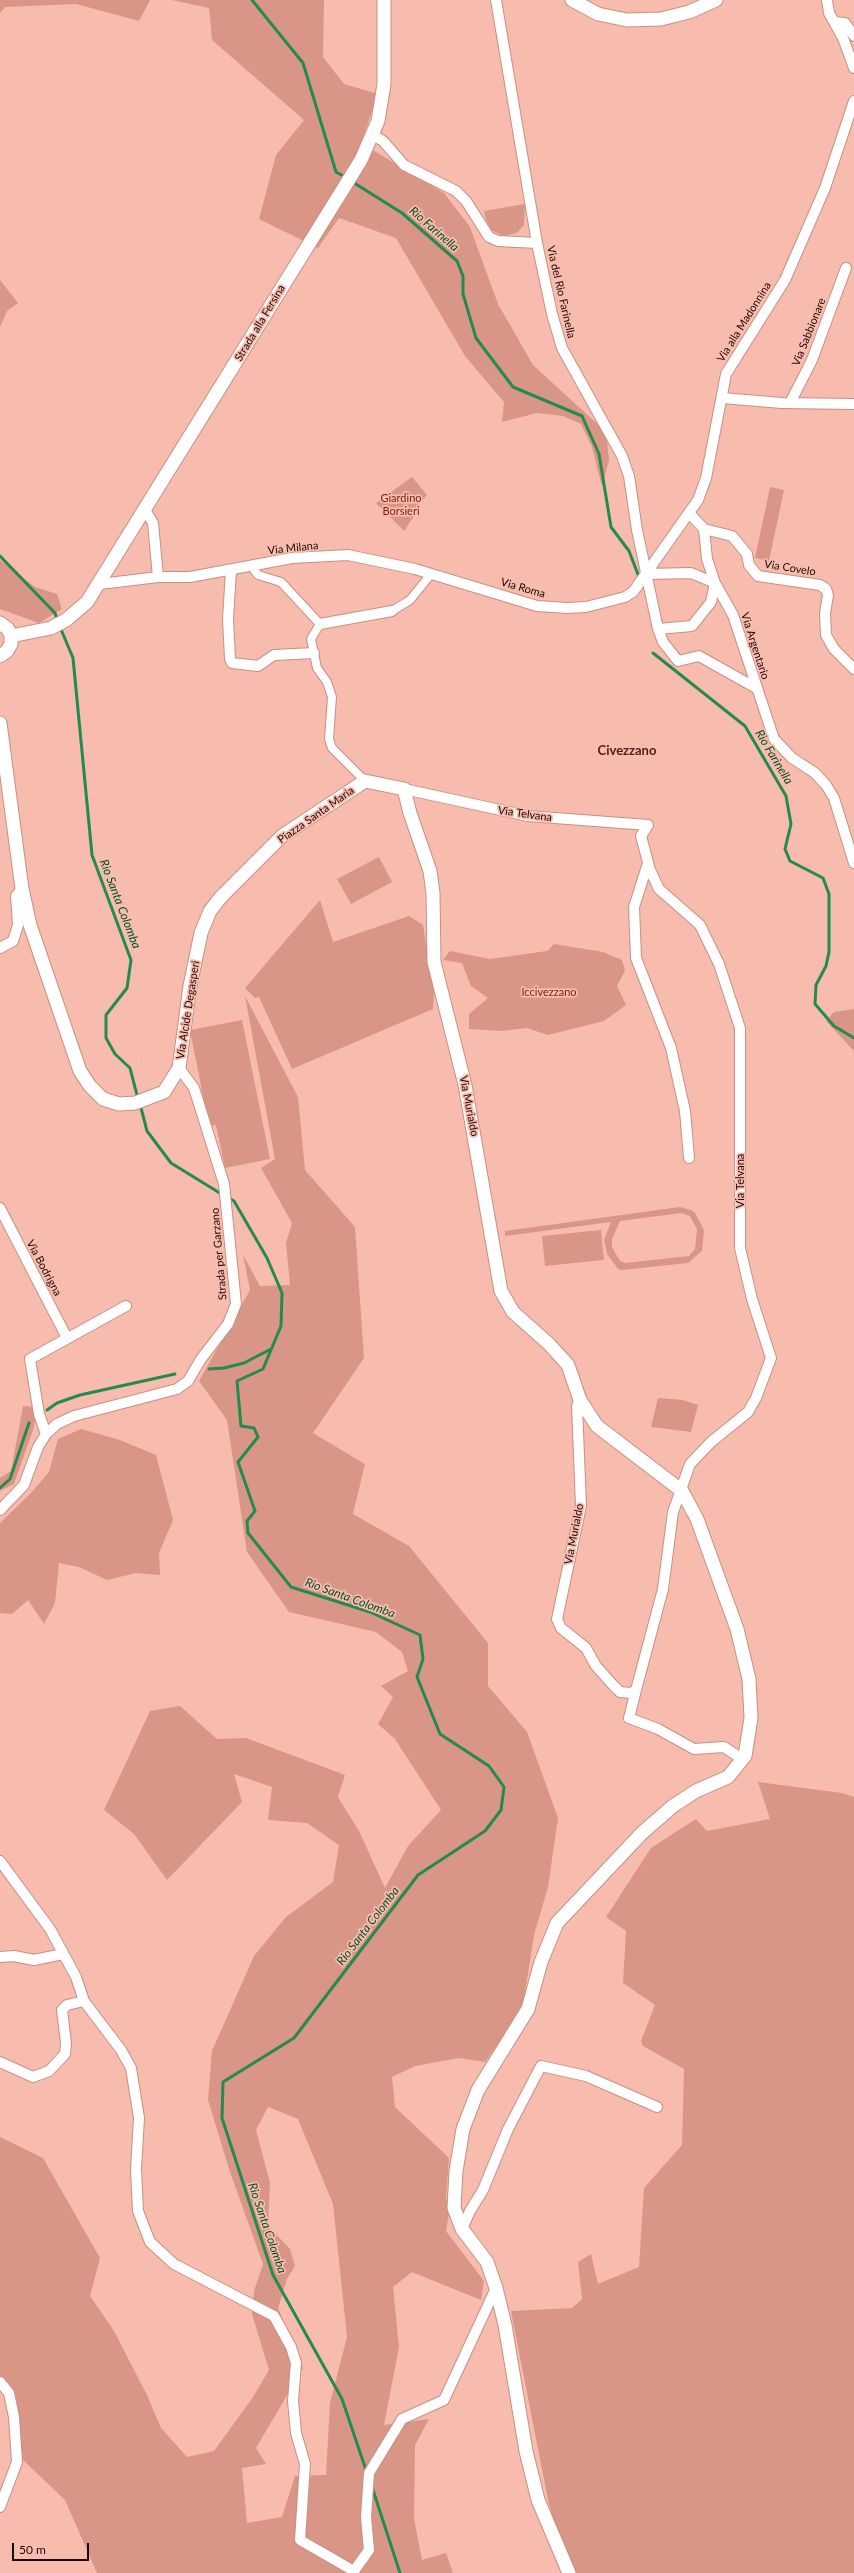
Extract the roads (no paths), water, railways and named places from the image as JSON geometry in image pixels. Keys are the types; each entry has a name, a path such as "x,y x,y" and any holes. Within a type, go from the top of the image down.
{"street":[{"name":"Strada alla Fersina","path":"17,636 46,630 66,620 87,602 100,584 312,237 361,160 373,135 384,84 384,0"},
{"name":"Via del Rio Farinella","path":"496,0 537,243 562,348 622,456 629,476 637,530 658,629 663,642 678,661 699,656 756,688"},
{"path":"572,0 598,14 626,20 661,19 690,12 716,0"},
{"path":"827,0 829,13 854,68"},
{"path":"834,22 845,24 854,36"},
{"name":"Via alla Madonnina","path":"647,574 690,514 698,500 706,478 726,374 785,280 826,188 854,101"},
{"path":"373,135 383,141 404,166 456,191 466,201 489,237 498,241 537,243"},
{"name":"Via Sabbionare","path":"790,403 812,360 846,268"},
{"path":"722,398 790,403 854,404"},
{"path":"145,510 153,523 158,577"},
{"path":"658,629 692,626 711,602 715,583 707,559 704,530 690,514"},
{"name":"Via Covelo","path":"704,530 732,536 747,554 750,565 758,576 820,585 826,589 828,595 826,635 834,649 854,669"},
{"name":"Via Milana","path":"100,584 158,577 190,576 231,570 292,558 348,555 430,574"},
{"path":"251,566 258,575 281,582 320,624"},
{"path":"231,570 228,619 230,660 232,663 258,666 274,655 314,653"},
{"path":"647,574 691,573 715,583"},
{"path":"365,781 332,748 329,739 332,697 326,682 317,668 311,639 320,624 392,612 410,600 430,574"},
{"name":"Via Roma","path":"430,574 537,606 567,608 586,607 625,597 633,592 647,574"},
{"name":"Via Argentario","path":"715,583 733,615 774,739 792,758 815,773 826,785 834,798 854,863"},
{"path":"0,623 17,636 7,651 0,656"},
{"name":"Via Alcide Degasperi","path":"0,723 22,889 30,925 72,1053 80,1071 90,1086 103,1099 118,1104 135,1103 158,1095 164,1092 179,1068 190,986 201,933 210,911 234,884"},
{"name":"Via Telvana","path":"365,781 528,816 648,825 642,836 648,863 659,889 700,925 719,964 740,1028 740,1248 752,1299 771,1358 756,1398 748,1412 711,1442 690,1464 682,1491 673,1512 663,1589 629,1718 658,1729 694,1749 724,1747 742,1759"},
{"name":"Piazza Santa Maria","path":"234,884 282,836 365,781"},
{"name":"Via Murialdo","path":"404,789 410,813 430,871 433,894 434,962 465,1085 502,1291 513,1312 549,1344 568,1365 580,1400 597,1426 682,1491"},
{"path":"648,863 634,907 636,958 671,1048 685,1111 689,1158"},
{"name":"Via Alcide Degasperi","path":"0,948 13,941 18,925 16,896 22,889"},
{"name":"Strada per Garzano","path":"0,1510 24,1485 38,1447 46,1434 57,1424 74,1416 177,1389 188,1381 201,1359 228,1324 236,1304 224,1184 194,1088 179,1068"},
{"name":"Via Bodrigna","path":"0,1208 67,1338"},
{"path":"46,1434 39,1414 30,1359 126,1306"},
{"name":"Via Murialdo","path":"580,1400 577,1406 581,1506 556,1619 561,1628 586,1648 596,1666 620,1692 632,1693 636,1690"},
{"path":"569,2573 538,2500 526,2451 505,2325 496,2288 487,2262 462,2229 454,2208 456,2171 463,2129 478,2090 528,2009 541,1962 557,1923 642,1833 673,1806 696,1791 728,1777 745,1756 751,1718 749,1679 737,1629 697,1519 682,1491"},
{"path":"0,1861 35,1906 76,1977 84,2001 121,2050 131,2068 138,2118 136,2169 138,2211 150,2242 174,2264 274,2316 291,2346 296,2363 293,2401 296,2433 305,2464 300,2540 354,2571 369,2550 366,2517 369,2473 402,2419 444,2400 496,2288"},
{"path":"0,1957 14,1956 34,1960 63,1954"},
{"path":"0,2062 33,2077 49,2071 65,2054 66,2043 62,2010 67,2005 84,2001"},
{"path":"462,2229 467,2215 483,2190 508,2129 541,2066 586,2076 657,2107"},
{"path":"0,2382 9,2393 14,2417 17,2462 0,2507"}],"waterway":[{"name":"Rio Farinella","path":"252,0 303,63 336,172 347,178"},
{"name":"Rio Farinella","path":"351,181 402,213 457,261 463,276 463,294 476,338 513,387 582,416 599,454 611,527 629,551 639,577"},
{"name":"Rio Santa Colomba","path":"0,556 55,613 58,622"},
{"name":"Rio Santa Colomba","path":"60,627 73,658 92,855 131,960 127,988 106,1015 106,1038 115,1054 130,1068 138,1099"},
{"name":"Rio Farinella","path":"653,653 745,726 786,796 791,824 785,849 790,861 823,878 829,894 829,952 826,966 816,985 815,1004 834,1026 854,1038"},
{"name":"Rio Santa Colomba","path":"140,1104 147,1131 171,1163 223,1195"},
{"name":"Rio Santa Colomba","path":"227,1197 234,1201 267,1258 282,1293 281,1326 263,1369 237,1381 241,1426 254,1428 258,1437 238,1462 255,1511 247,1521 248,1533 291,1587 370,1612 420,1635 423,1659 417,1677 440,1734 489,1766 504,1787 501,1810 485,1831 418,1875 294,2038 223,2082 222,2118 273,2275 342,2399 367,2473"},
{"path":"209,1369 224,1368 244,1363 271,1349"},
{"path":"47,1410 57,1403 80,1395 175,1374"},
{"path":"0,1488 10,1479 29,1423"},
{"path":"372,2487 400,2573"}],"district":[{"name":"Civezzano","path":"627,751"}],"park label":[{"name":"Giardino Borsieri","path":"401,504"},
{"name":"Iccivezzano","path":"549,992"}]}
